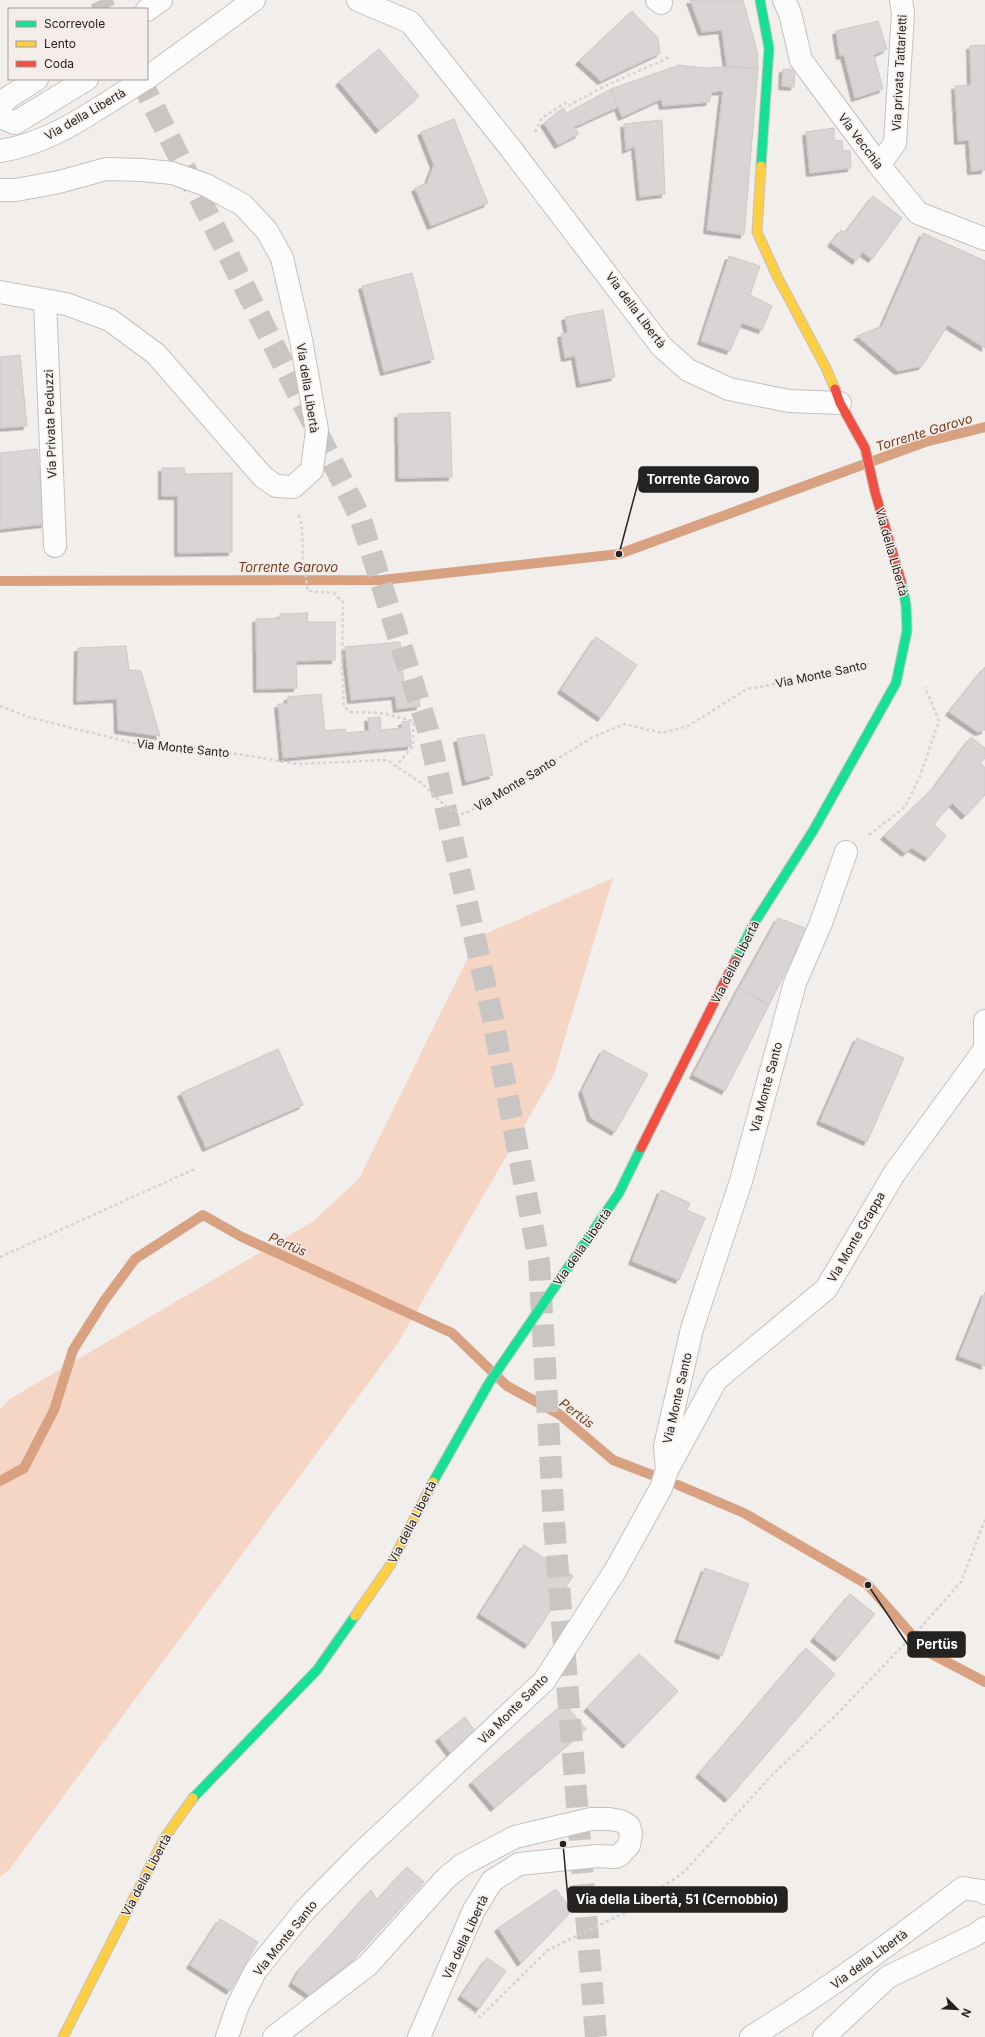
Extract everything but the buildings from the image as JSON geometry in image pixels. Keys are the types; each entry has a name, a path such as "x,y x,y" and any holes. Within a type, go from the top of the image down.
{"street":[{"path":"148,9 161,0"},
{"name":"Via della Libertà","path":"149,72 254,0"},
{"name":"Via della Libertà","path":"63,2037 165,1837 196,1794 321,1664 391,1564 445,1458 500,1365 619,1193 753,925 813,831 896,682 907,631 906,604 898,567 875,492 865,448 840,403 789,401 729,389 688,370 662,347 511,149 410,22 358,0"},
{"path":"760,0 769,48 758,232 778,278 802,320 826,368 840,403"},
{"name":"Via Vecchia","path":"784,0 790,12 801,60 879,165 918,212 985,239"},
{"name":"Via privata Tattarletti","path":"879,165 895,143 903,13 901,0"},
{"path":"0,108 6,99 35,80"},
{"path":"0,117 15,123 85,80"},
{"name":"Via della Libertà","path":"0,151 42,140 66,128 137,80"},
{"name":"Via della Libertà","path":"0,190 16,190 59,182 106,169 142,170 172,174 206,185 242,205 267,231 282,258 304,355 317,430 312,470 293,487"},
{"path":"0,292 66,304 110,320 156,354 263,478 276,486 293,487"},
{"name":"Via Privata Peduzzi","path":"45,301 54,546"},
{"name":"Via Monte Santo","path":"227,2037 238,2005 256,1970 305,1910 359,1855 544,1681 615,1571 661,1488 667,1470 665,1446 692,1329 741,1181 795,982 821,923 846,852"},
{"name":"Via Monte Grappa","path":"667,1470 716,1380 826,1289 894,1174 985,1049 985,1021"},
{"name":"Via della Libertà","path":"274,2037 368,1965 446,1878 462,1865 515,1838 591,1819 621,1821 629,1826 631,1830 629,1845 620,1855 615,1857 597,1856 519,1864 492,1881 474,1910 419,2037"},
{"name":"Via della Libertà","path":"751,2037 816,1996 890,1944 963,1888 982,1891 985,1893"},
{"path":"824,2037 888,1977 975,1935 985,1928"}],"path":[{"path":"511,149 534,134 542,118 565,103 568,106 605,86 670,57"},
{"path":"293,487 302,528 303,560 308,591 334,593 343,602 342,670 344,706 350,712 382,713 413,721 413,746 396,766"},
{"name":"Via Monte Santo","path":"0,706 31,718 142,745 201,748 298,764 387,760 421,783 450,810 464,814 501,794 591,738 624,724 662,734 688,726 747,689 824,675 873,663"},
{"path":"846,852 905,807 920,776 939,721 925,686"},
{"path":"0,1257 198,1168"},
{"path":"480,2017 548,1950 628,1911 684,1872 774,1773 834,1717 908,1642 961,1582 985,1520"}],"shaded area":[{"path":"613,878 554,1074 398,1343 9,1870 0,1877 0,1410 8,1400 312,1222 359,1179 478,937"}],"waterway":[{"name":"Torrente Garovo","path":"0,581 382,580 619,554 925,442 985,427"},
{"name":"Pertüs","path":"0,1481 24,1468 54,1410 73,1350 104,1301 135,1259 203,1215 242,1237 452,1333 507,1386 559,1414 613,1460 652,1475"},
{"name":"Pertüs","path":"678,1485 744,1513 868,1585 926,1651 985,1682"}],"tunnel":[{"path":"101,0 105,8"},
{"path":"141,80 360,517 428,730 492,1015 539,1261 554,1523 596,2037"}],"traffic: fast":[{"path":"760,0 769,48 761,166"},
{"path":"735,961 753,925 813,831 896,683 907,631 906,605 901,581"},
{"path":"433,1482 489,1383 619,1193 641,1148"},
{"path":"193,1798 317,1670 355,1616"}],"traffic: slow":[{"path":"761,166 757,232 778,278 826,368 835,389"},
{"path":"355,1616 391,1564 433,1482"},
{"path":"63,2037 165,1837 193,1798"}],"traffic: jam":[{"path":"835,389 840,403 865,448 875,492 901,581"},
{"path":"641,1148 735,961"}],"place":[{"name":"Torrente Garovo","path":"619,554"},
{"name":"Pertüs","path":"868,1585"},
{"name":"Via della Libertà, 51 (Cernobbio)","path":"563,1844"}]}
